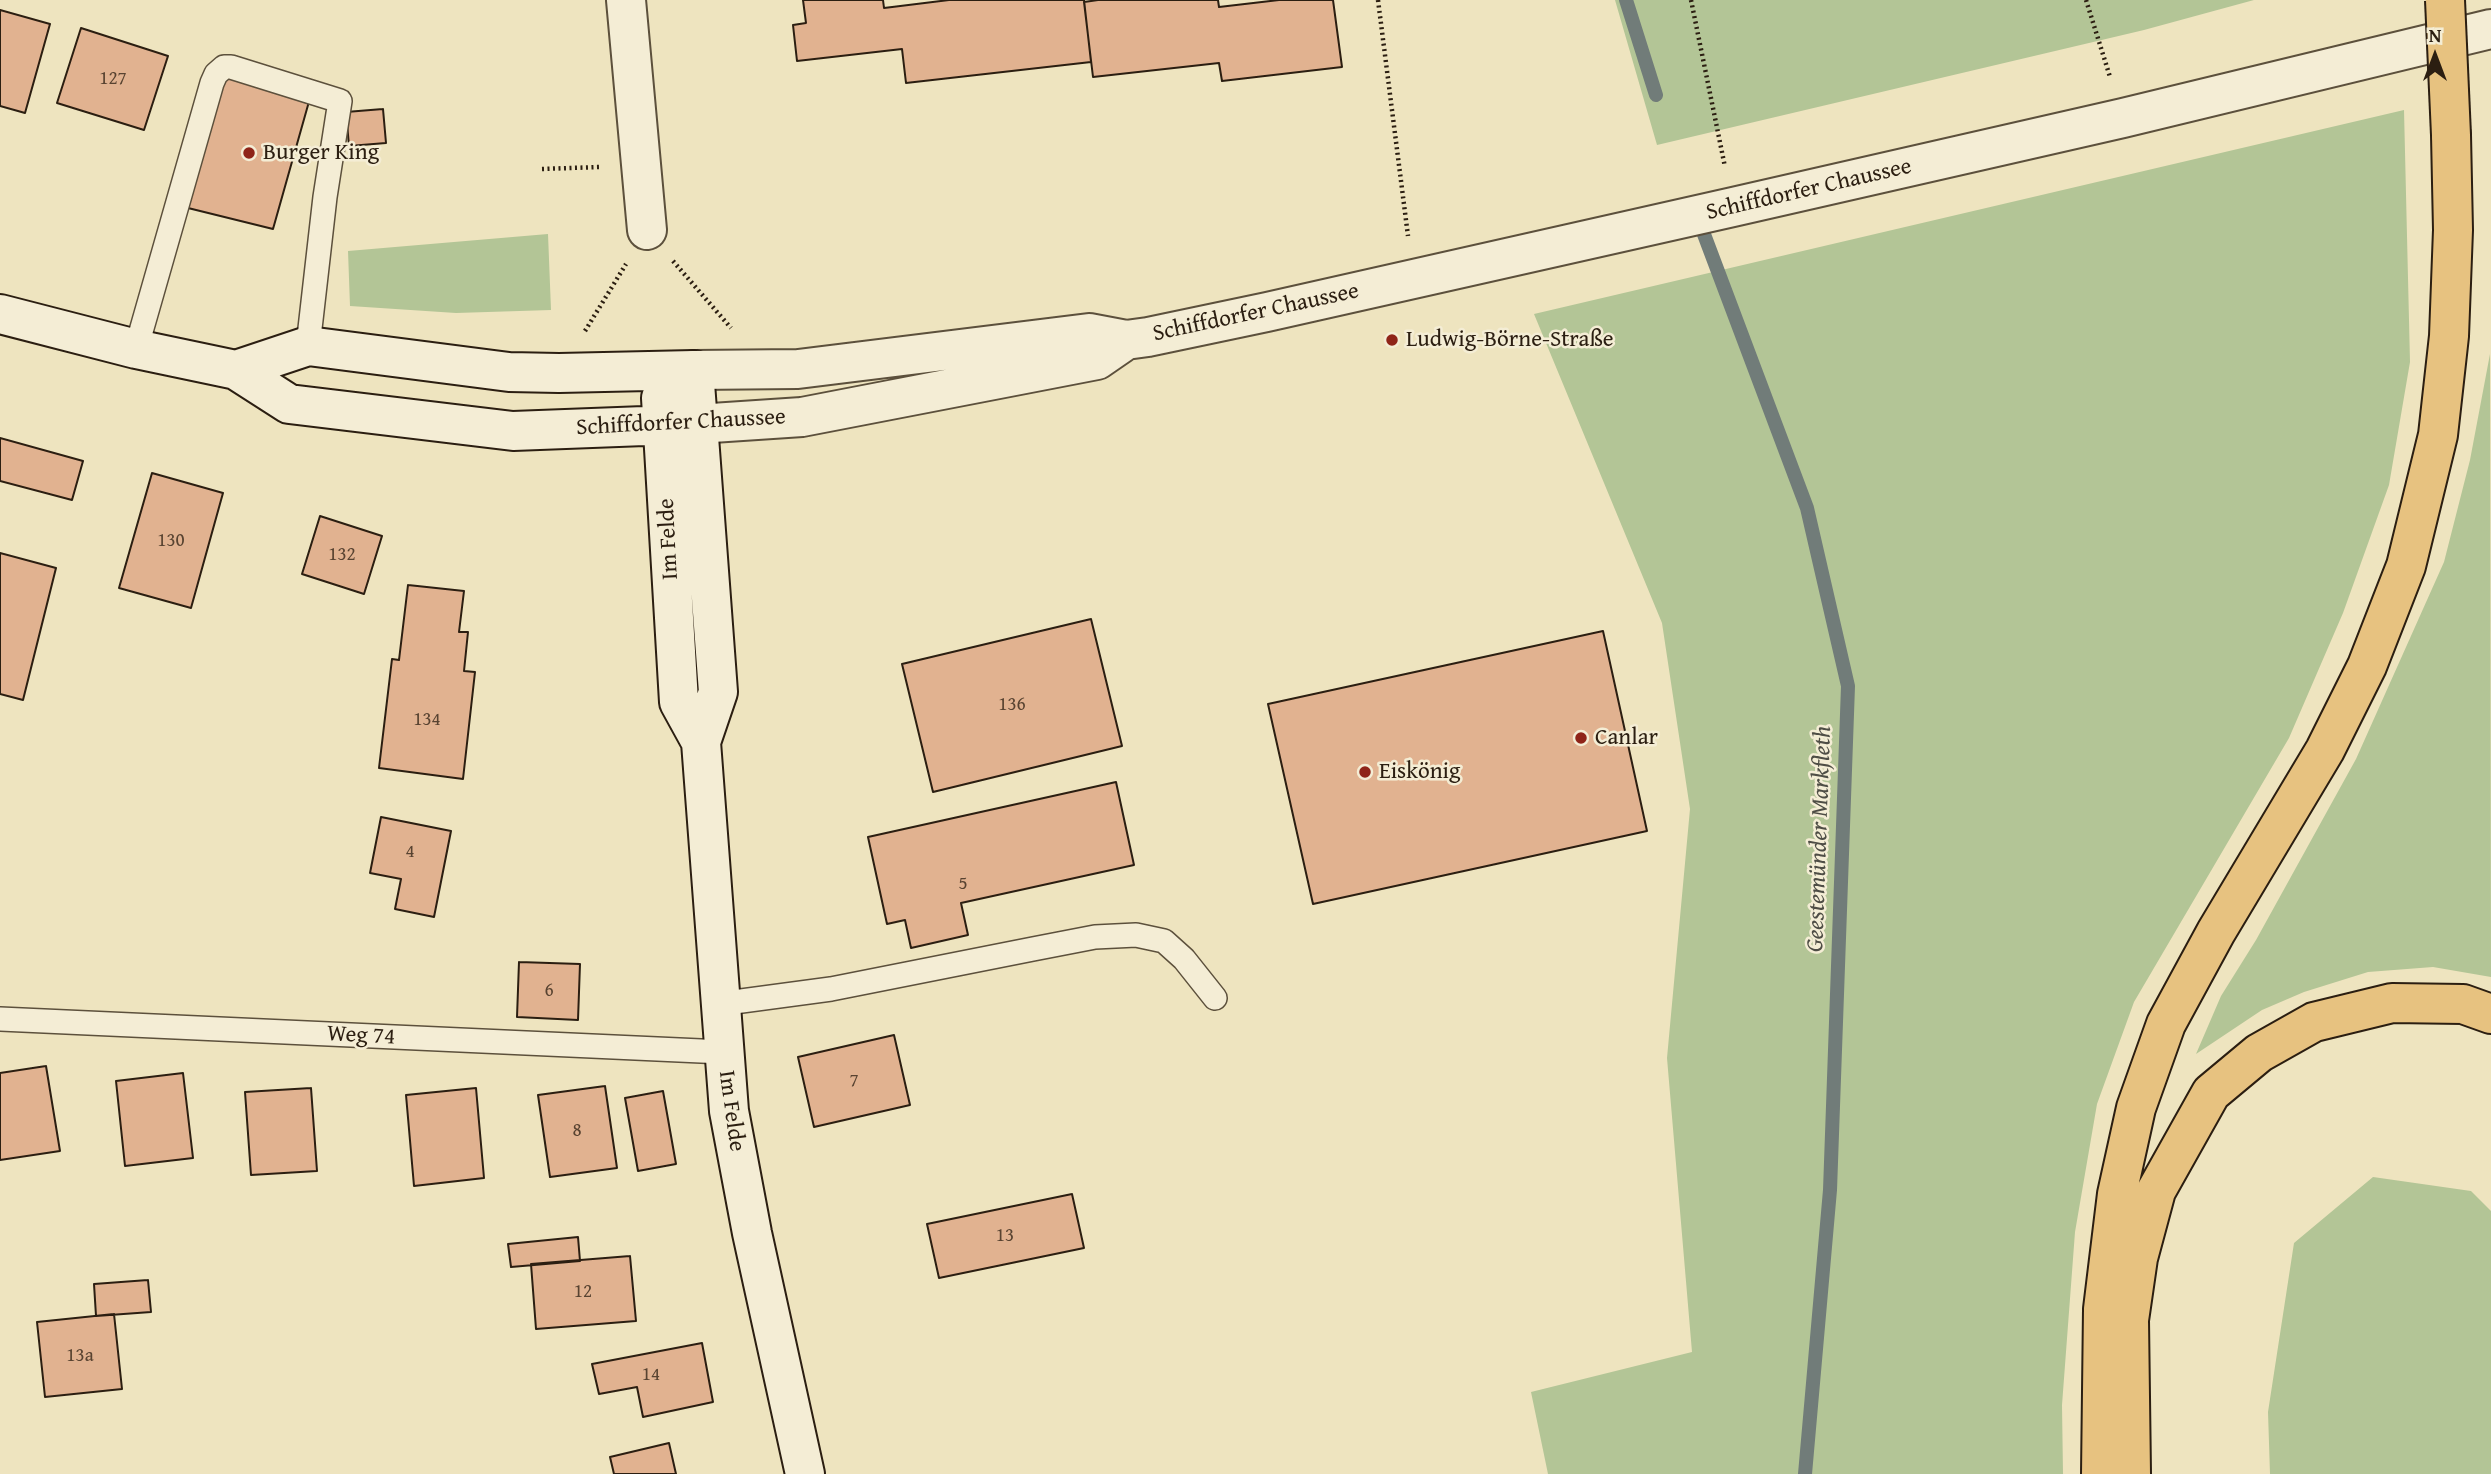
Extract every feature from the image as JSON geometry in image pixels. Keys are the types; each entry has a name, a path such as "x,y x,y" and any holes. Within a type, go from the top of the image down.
{"highway":[{"path":"2101,1474 2103,1309 2117,1195 2136,1108 2166,1024 2216,932 2331,738 2367,666 2406,566 2438,435 2447,348 2453,230 2445,0"},
{"path":"2131,1474 2129,1320 2138,1258 2156,1191 2211,1093 2259,1053 2314,1022 2392,1003 2463,1004 2491,1014"}],"street":[{"path":"626,0 647,230"},
{"name":"Schiffdorfer Chaussee","path":"236,370 308,346 509,372 559,373 798,369 1089,333 1126,340 1267,312 1733,207 2123,118 2491,29"},
{"name":"Schiffdorfer Chaussee","path":"0,314 136,349 236,370 289,404 513,431 802,417 1097,360 1126,340"},
{"name":"Im Felde","path":"676,371 680,424 718,692 701,742 729,1111 805,1474"}],"lane":[{"path":"136,349 212,83 220,69 231,67 340,100 325,197 308,346"},
{"path":"719,1004 831,989 1095,937 1136,934 1164,941 1184,959 1215,998"},
{"name":"Weg 74","path":"0,1019 723,1052"}],"path":[{"path":"1378,0 1413,279"},
{"path":"1691,0 1733,207"},
{"path":"2086,0 2123,118"},
{"path":"542,169 641,165"},
{"path":"559,373 647,230 767,369"}],"green space":[{"path":"1615,0 2254,0 2144,30 1657,145"},
{"path":"2404,110 2410,362 2389,485 2343,613 2289,738 2134,1002 2097,1104 2075,1232 2062,1405 2063,1474 1548,1474 1531,1392 1692,1352 1667,1058 1690,809 1662,623 1534,314"},
{"path":"548,234 551,310 456,313 350,306 348,251"},
{"path":"2490,354 2491,977 2433,967 2368,972 2304,992 2262,1010 2196,1054 2221,996 2256,940 2356,759 2444,562 2470,460"},
{"path":"2373,1177 2471,1191 2491,1211 2491,1474 2270,1474 2268,1412 2294,1243"}],"building":[{"path":"803,0 883,0 884,8 949,0 1084,0 1091,62 906,83 902,49 797,61 793,25 806,23"},
{"path":"1218,0 1219,7 1279,0 1333,0 1342,67 1222,81 1219,63 1093,77 1084,2"},
{"path":"0,10 50,24 25,113 0,106"},
{"path":"81,28 168,56 144,130 57,103"},
{"name":"Burger King","path":"225,75 310,98 273,229 188,208"},
{"path":"383,109 386,143 349,146 346,112"},
{"path":"0,438 83,461 72,500 0,481"},
{"path":"152,473 223,493 191,608 119,588"},
{"path":"320,516 382,536 364,594 302,574"},
{"path":"0,553 56,568 23,700 0,694"},
{"path":"408,585 464,591 459,632 468,632 464,671 475,672 463,779 379,768 392,659 399,660"},
{"path":"1091,619 1122,746 933,792 902,664"},
{"path":"1603,631 1647,831 1313,904 1268,704"},
{"path":"1116,782 1134,865 961,903 968,935 911,948 905,920 887,924 868,837"},
{"path":"381,817 451,831 434,917 395,909 401,879 370,873"},
{"path":"519,962 580,964 578,1020 517,1017"},
{"path":"894,1035 910,1105 814,1127 798,1057"},
{"path":"46,1066 60,1151 0,1160 0,1073"},
{"path":"183,1073 193,1158 125,1166 116,1081"},
{"path":"605,1086 617,1168 550,1177 538,1095"},
{"path":"311,1088 317,1171 251,1175 245,1092"},
{"path":"476,1088 484,1178 414,1186 406,1095"},
{"path":"663,1091 676,1164 638,1171 625,1098"},
{"path":"1072,1194 1084,1248 939,1278 927,1224"},
{"path":"578,1237 580,1261 511,1267 508,1244"},
{"path":"630,1256 636,1321 536,1329 531,1264"},
{"path":"148,1280 151,1312 96,1316 94,1284"},
{"path":"114,1314 122,1389 45,1397 37,1322"},
{"path":"702,1343 713,1402 643,1417 637,1387 599,1394 592,1364"},
{"path":"669,1443 676,1474 614,1474 610,1457"}],"waterway":[{"name":"Geestemünder Markfleth","path":"1626,0 1656,95"},
{"name":"Geestemünder Markfleth","path":"1702,229 1807,508 1848,686 1830,1190 1805,1474"}],"place":[{"name":"Burger King","path":"249,153"},
{"name":"Ludwig-Börne-Straße","path":"1392,340"},
{"name":"Canlar","path":"1581,738"},
{"name":"Eiskönig","path":"1365,772"}]}
